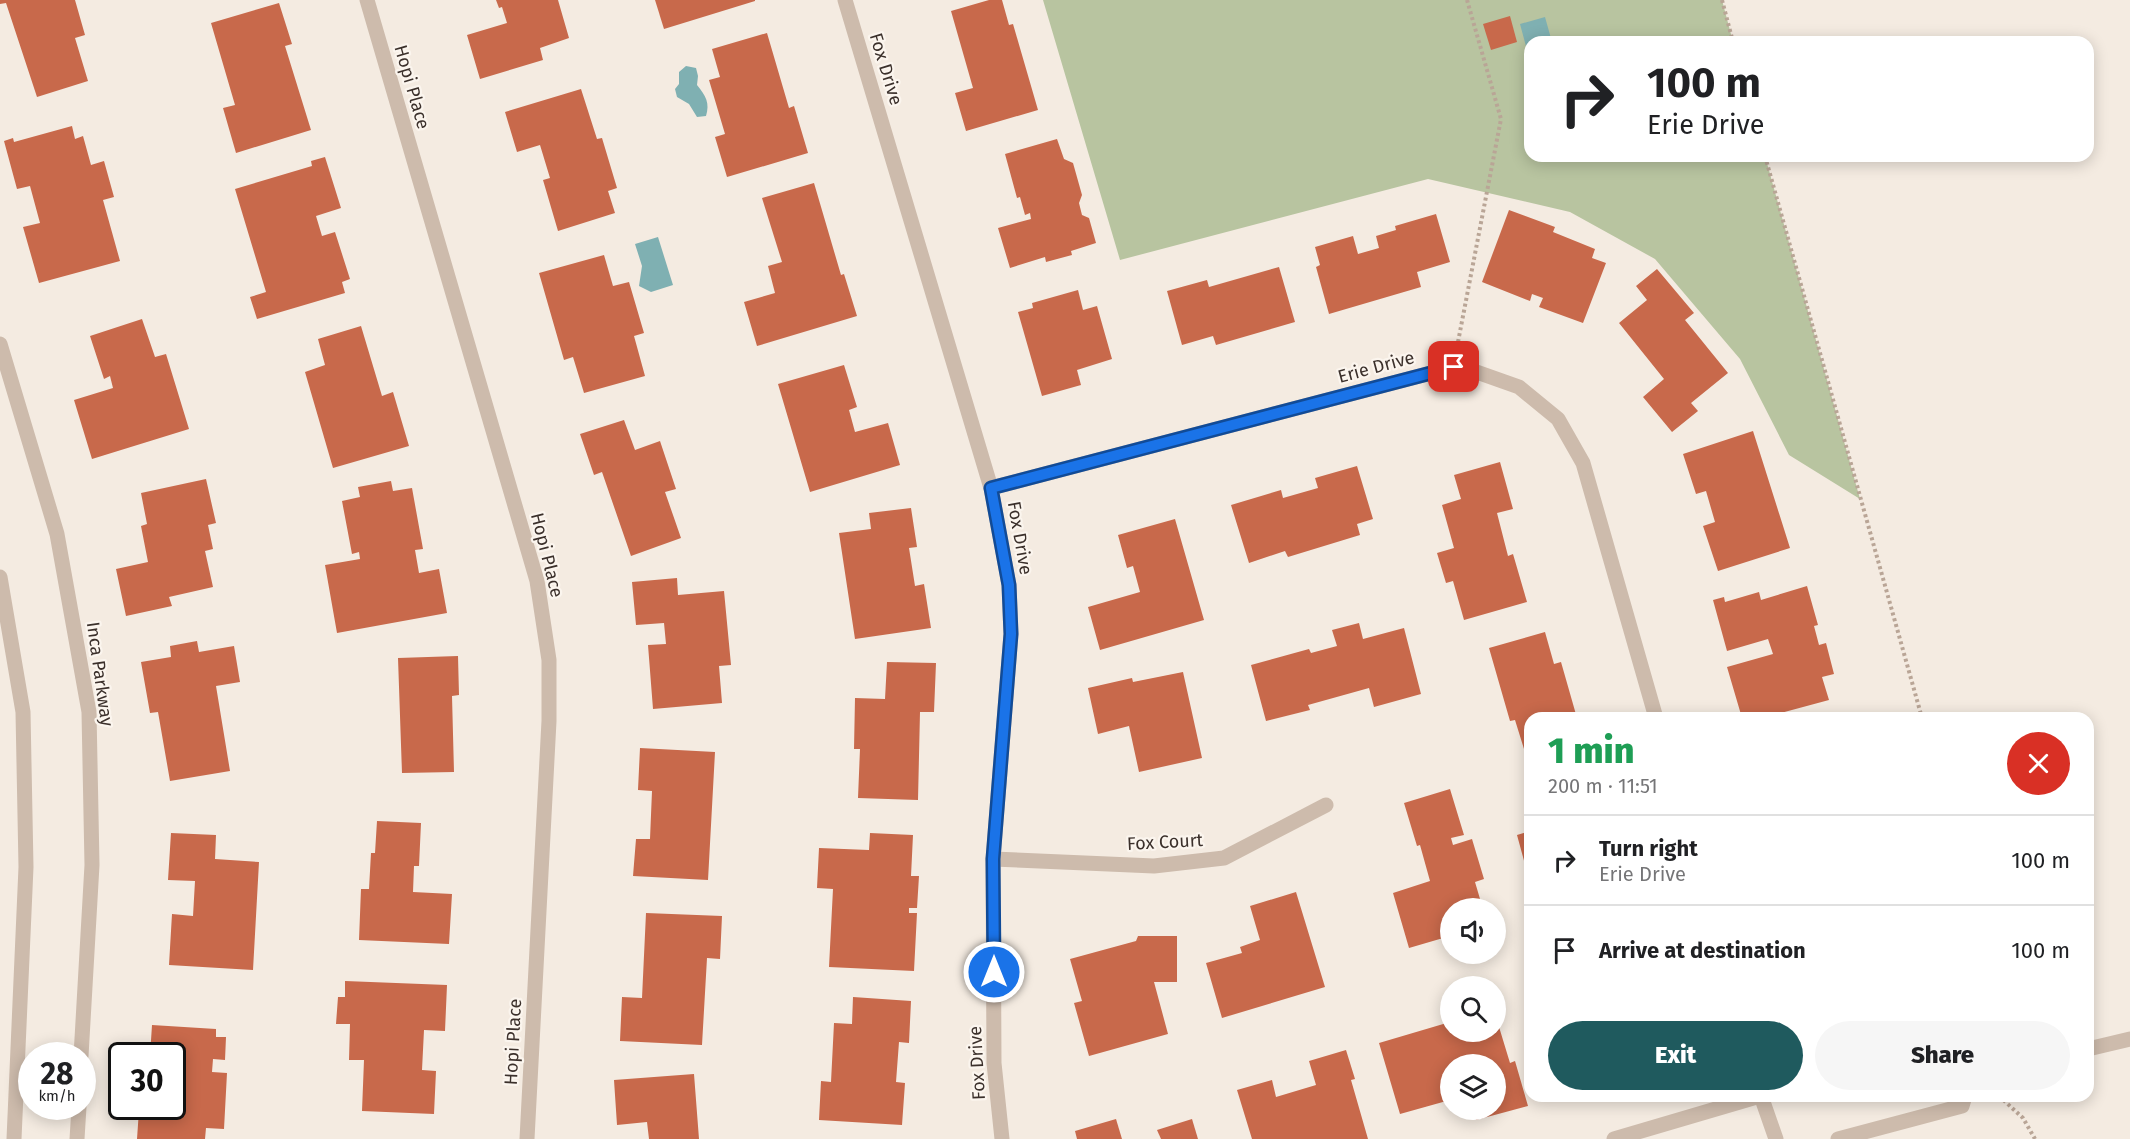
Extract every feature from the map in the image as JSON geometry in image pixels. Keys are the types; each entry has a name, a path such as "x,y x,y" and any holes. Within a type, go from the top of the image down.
{"street":[{"name":"Hopi Place","path":"367,0 537,581 549,660 549,721 527,1139"},
{"name":"Fox Drive","path":"845,0 991,488 1009,585 1011,634 993,859 994,1063 1002,1139"},
{"name":"Inca Parkway","path":"0,344 57,534 89,712 92,865 82,1042"},
{"name":"Erie Drive","path":"991,488 1454,367 1471,370 1519,387 1558,419 1583,463 1654,712"},
{"path":"0,577 23,712 26,867 14,1139"},
{"name":"Fox Court","path":"993,859 1154,866 1224,858 1326,805"},
{"path":"2094,1048 2130,1040"},
{"path":"1614,1139 1740,1102"},
{"path":"1762,1102 1776,1139"},
{"path":"1838,1139 1962,1106 1963,1102"},
{"path":"77,1139 78,1120"}],"path":[{"path":"1454,367 1501,119 1467,0"},
{"path":"1722,0 1731,36"},
{"path":"1767,162 1920,712"},
{"path":"2006,1102 2023,1118 2035,1139"}],"green space":[{"path":"1043,0 1722,0 1731,36 1524,36 1524,162 1767,162 1860,499 1789,455 1740,359 1655,259 1570,212 1428,179 1120,260"}],"water":[{"path":"1545,17 1550,36 1524,36 1524,39 1520,24"},
{"path":"686,66 696,68 697,85 707,103 706,116 697,117 689,104 677,97 675,89 679,84 679,72"},
{"path":"658,237 673,285 651,292 639,286 642,266 635,244"}],"building":[{"path":"0,0 75,0 85,35 75,38 88,81 37,97 6,3 0,4"},
{"path":"496,0 558,0 569,38 540,48 543,60 480,79 467,35 507,23 502,7 499,8"},
{"path":"655,0 755,0 755,1 664,29"},
{"path":"989,0 1002,0 1009,25 1013,24 1038,110 966,131 955,93 973,88 951,11"},
{"path":"279,3 292,44 285,46 311,130 236,153 223,108 235,105 211,23"},
{"path":"1510,16 1517,42 1491,50 1483,24"},
{"path":"767,33 789,108 794,106 808,153 727,177 715,137 725,134 709,80 720,77 712,49"},
{"path":"581,89 597,139 602,138 617,188 608,191 615,213 558,231 543,180 550,178 540,145 517,152 505,112"},
{"path":"72,126 75,139 83,136 91,165 104,161 114,197 103,200 120,261 39,283 23,227 40,223 30,186 17,189 4,141 13,138 14,142"},
{"path":"1057,139 1064,159 1073,163 1082,195 1079,203 1082,215 1089,218 1096,243 1071,251 1072,255 1046,262 1045,257 1010,268 998,228 1031,219 1030,213 1025,215 1020,197 1017,198 1005,154"},
{"path":"325,157 341,208 316,216 322,236 335,232 350,279 342,282 345,293 257,319 250,297 266,292 235,189 312,166 311,161"},
{"path":"814,183 841,275 844,274 857,316 757,346 744,302 775,293 768,266 782,262 762,198"},
{"path":"1509,210 1555,227 1553,232 1595,249 1592,258 1606,263 1583,323 1539,307 1543,298 1532,294 1530,301 1482,282"},
{"path":"1436,214 1450,262 1417,272 1421,287 1329,314 1316,267 1320,265 1315,247 1353,236 1358,254 1379,248 1376,236 1396,230 1395,226"},
{"path":"604,255 613,286 629,282 644,333 634,336 645,376 584,393 573,357 564,360 539,273"},
{"path":"1279,267 1295,322 1216,345 1213,336 1182,345 1167,291 1207,280 1209,287"},
{"path":"1657,269 1694,313 1685,320 1728,373 1691,403 1698,411 1672,432 1643,397 1664,379 1619,323 1647,300 1636,286"},
{"path":"1078,290 1083,310 1097,306 1112,359 1077,370 1081,385 1042,396 1018,312 1033,308 1032,303"},
{"path":"142,319 155,357 166,354 189,429 92,459 74,400 113,388 110,376 104,379 90,336"},
{"path":"361,326 382,396 393,392 409,446 333,468 305,372 325,365 318,339"},
{"path":"844,365 857,407 849,410 855,432 888,423 900,465 810,492 778,384"},
{"path":"624,420 635,450 660,441 676,489 665,492 681,538 631,556 602,472 594,475 580,434"},
{"path":"1753,431 1790,548 1718,571 1703,526 1715,522 1706,491 1696,494 1683,454"},
{"path":"1500,462 1513,509 1497,513 1508,556 1513,554 1527,602 1464,620 1453,581 1446,583 1437,553 1454,548 1442,505 1461,499 1454,475"},
{"path":"1357,466 1373,519 1357,524 1360,535 1288,557 1285,551 1249,563 1231,505 1281,490 1283,498 1318,488 1315,478"},
{"path":"206,479 216,523 208,525 213,549 205,551 213,587 169,597 172,606 126,616 116,569 148,562 141,526 147,524 141,493"},
{"path":"391,481 393,491 412,488 423,549 415,550 419,573 439,569 447,613 337,633 325,565 360,559 359,552 352,554 342,501 360,497 358,487"},
{"path":"911,508 917,547 909,548 915,586 924,584 931,628 855,639 839,533 871,529 869,513"},
{"path":"1175,519 1204,620 1100,650 1088,607 1140,592 1133,566 1127,568 1118,535"},
{"path":"677,578 678,595 724,591 731,665 719,666 722,703 653,709 648,645 666,644 664,623 636,625 632,582"},
{"path":"1807,586 1818,625 1814,626 1819,645 1826,643 1834,674 1822,677 1829,700 1784,712 1740,712 1727,667 1773,654 1768,639 1727,651 1713,600 1724,597 1725,602 1759,592 1761,600"},
{"path":"1359,623 1363,639 1404,628 1421,694 1374,707 1369,688 1308,705 1310,710 1266,721 1251,665 1309,649 1311,653 1337,646 1332,630"},
{"path":"1545,632 1554,664 1561,662 1575,712 1524,712 1524,749 1515,720 1510,721 1489,648"},
{"path":"197,641 199,652 234,646 240,682 216,686 230,771 170,781 158,712 150,713 141,662 171,657 170,646"},
{"path":"458,656 459,695 452,696 454,772 402,773 398,658"},
{"path":"887,662 936,663 934,712 920,712 918,800 858,798 860,749 854,749 855,698 885,699"},
{"path":"1183,672 1202,758 1139,772 1129,726 1098,734 1088,688 1132,678 1133,682"},
{"path":"640,748 715,752 708,880 633,876 636,839 650,839 652,791 638,790"},
{"path":"1450,789 1464,835 1451,838 1453,845 1472,839 1484,879 1475,882 1480,898 1440,898 1440,939 1409,948 1393,893 1430,881 1420,845 1417,846 1404,803"},
{"path":"377,821 421,823 419,866 414,866 413,892 452,894 449,944 359,940 361,889 369,889 371,853 375,853"},
{"path":"171,833 216,835 215,859 259,862 253,970 169,965 172,914 193,916 195,881 168,880"},
{"path":"870,833 913,835 911,876 919,876 917,908 909,908 909,913 917,913 914,971 829,967 833,889 817,888 819,848 869,850"},
{"path":"1524,833 1524,861 1517,835"},
{"path":"1296,892 1325,987 1222,1018 1206,963 1242,953 1240,947 1260,940 1250,906"},
{"path":"646,913 722,916 720,959 707,958 702,1045 620,1041 622,997 642,998"},
{"path":"1138,936 1177,936 1177,982 1154,982 1168,1034 1089,1056 1074,1003 1082,1001 1070,959 1136,941"},
{"path":"345,981 447,985 445,1031 424,1030 422,1070 436,1071 434,1114 362,1111 364,1060 349,1060 350,1024 336,1024 338,997 345,997"},
{"path":"853,997 911,1001 909,1043 899,1042 896,1082 905,1083 902,1125 819,1120 821,1081 831,1082 834,1023 852,1024"},
{"path":"152,1025 216,1029 216,1037 226,1037 225,1060 213,1059 212,1072 227,1073 224,1129 206,1128 205,1139 137,1139 138,1120 186,1120 186,1042 151,1042"},
{"path":"1440,1025 1440,1042 1504,1042 1510,1063 1515,1061 1524,1092 1524,1102 1527,1102 1528,1106 1506,1112 1506,1054 1440,1054 1440,1103 1400,1114 1379,1043"},
{"path":"1346,1050 1355,1079 1351,1080 1368,1139 1252,1139 1237,1090 1272,1080 1276,1097 1316,1085 1309,1061"},
{"path":"694,1074 699,1139 649,1139 647,1122 617,1125 614,1080"},
{"path":"1116,1119 1122,1139 1077,1139 1075,1131"},
{"path":"1192,1119 1198,1139 1161,1139 1157,1130"}],"route":[{"path":"994,972 993,859 1011,634 1009,585 991,488 1454,367"}]}
